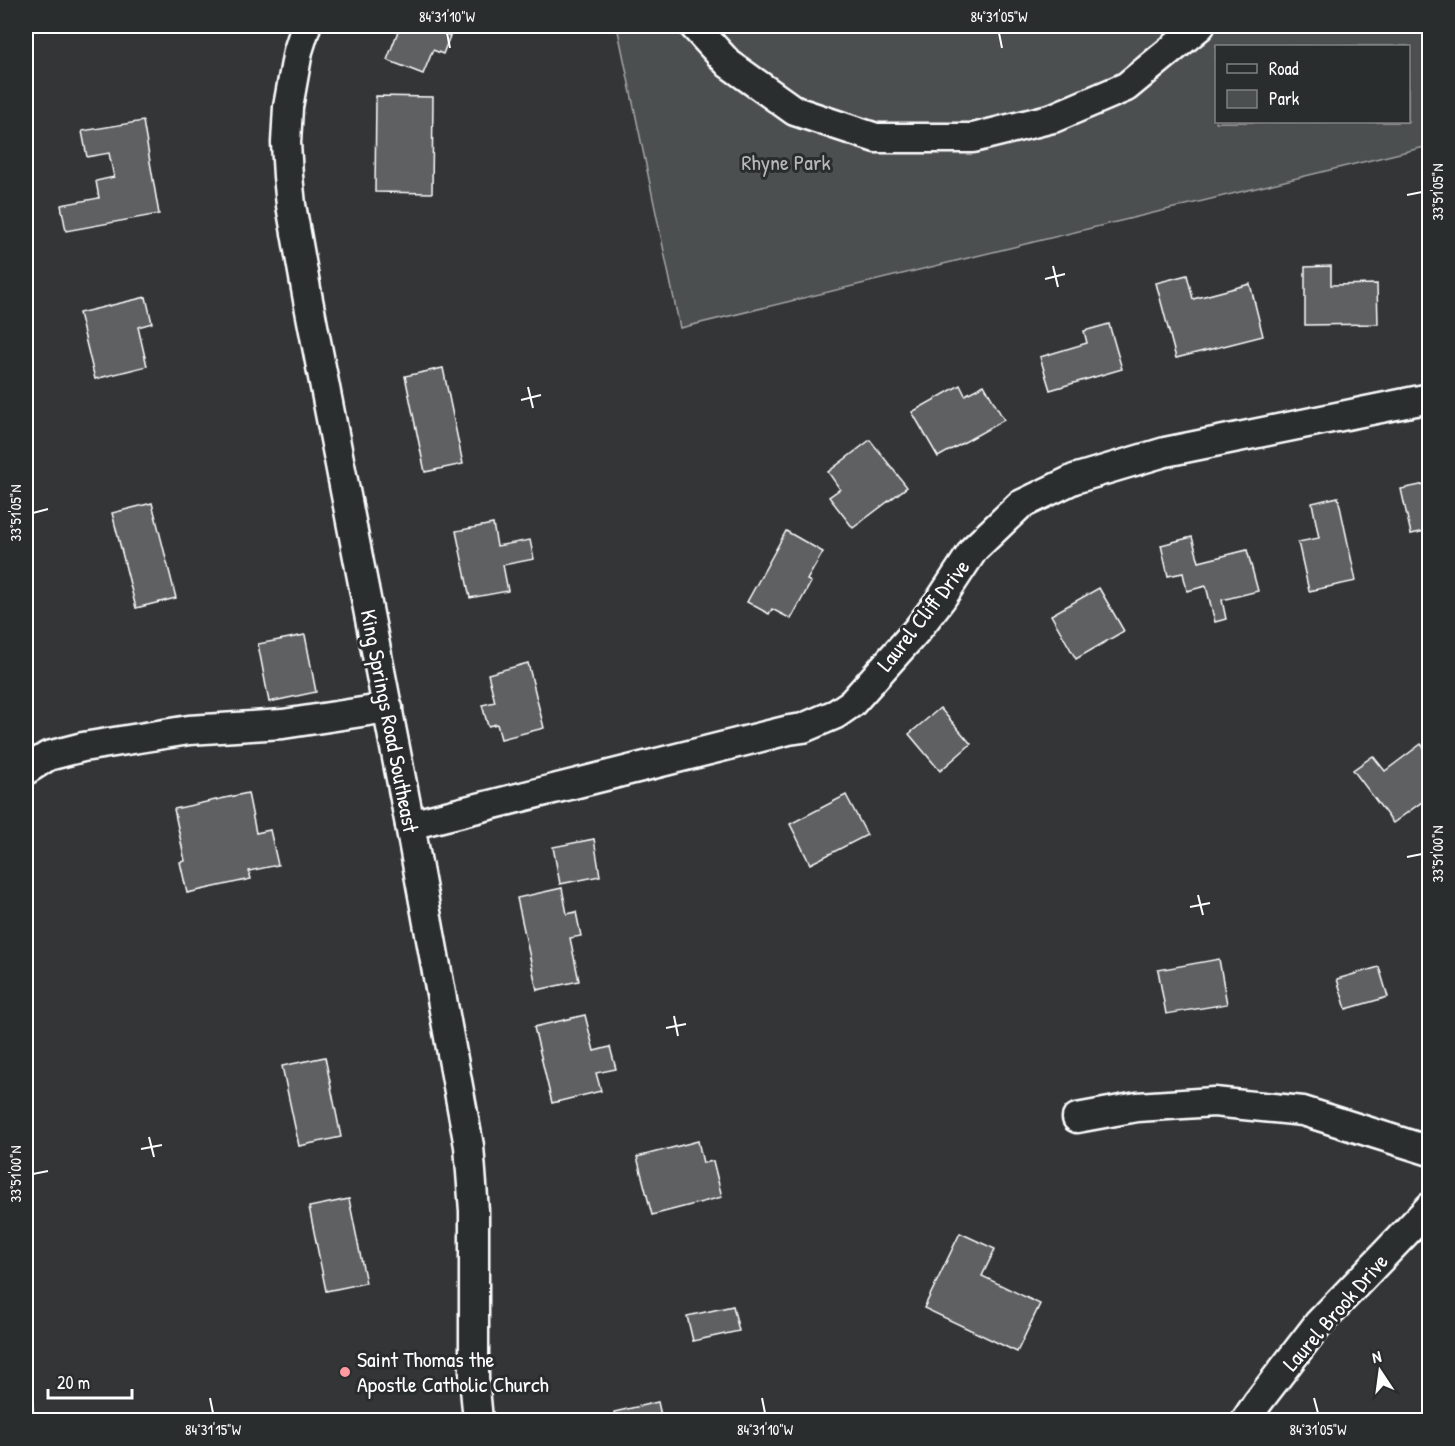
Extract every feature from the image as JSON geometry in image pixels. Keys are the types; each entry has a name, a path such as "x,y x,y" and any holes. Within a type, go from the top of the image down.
{"street":[{"name":"King Springs Road Southeast","path":"306,26 298,51 288,107 286,143 291,206 388,708 469,1146 474,1211 474,1378 478,1420"},
{"path":"694,26 729,64 795,111 876,138 973,138 1053,118 1126,87 1200,26"},
{"name":"Laurel Cliff Drive","path":"410,825 803,728 836,714 852,703 917,630 974,549 1020,505 1074,479 1165,452 1430,398"},
{"path":"26,770 48,756 83,747 189,730 283,724 388,708"},
{"path":"1077,1118 1137,1107 1214,1102 1303,1111 1430,1151"},
{"name":"Laurel Brook Drive","path":"1246,1420 1318,1324 1430,1207"}],"green space":[{"name":"Rhyne Park","path":"617,26 1429,26 1429,146 680,328"}],"building":[{"path":"400,26 444,26 442,33 450,36 443,54 433,50 423,74 387,60"},
{"path":"376,96 433,97 432,193 375,192"},
{"path":"143,121 159,214 66,231 61,205 99,198 96,181 114,177 109,153 87,157 82,131"},
{"path":"1331,266 1331,285 1377,284 1378,324 1305,325 1305,267"},
{"path":"1187,275 1193,299 1250,284 1263,336 1176,358 1156,283"},
{"path":"146,297 152,323 138,327 147,366 95,379 79,313"},
{"path":"1109,324 1122,369 1050,390 1040,357 1087,343 1084,331"},
{"path":"443,368 463,464 425,472 405,376"},
{"path":"960,385 965,395 984,385 1004,420 938,457 912,412"},
{"path":"870,440 907,487 853,528 829,497 840,489 828,472"},
{"path":"1430,483 1430,530 1411,534 1401,489"},
{"path":"1338,497 1356,581 1309,591 1298,542 1319,538 1312,503"},
{"path":"152,503 176,598 136,608 112,513"},
{"path":"493,524 497,546 530,540 534,559 503,565 508,591 470,598 456,531"},
{"path":"786,531 823,552 807,580 811,582 791,619 772,609 769,614 747,602"},
{"path":"1192,537 1199,562 1247,550 1258,591 1222,600 1226,619 1215,622 1206,586 1187,591 1183,573 1168,576 1161,545"},
{"path":"1099,588 1124,631 1076,659 1051,615"},
{"path":"305,635 316,692 269,702 258,644"},
{"path":"528,663 544,728 501,739 497,724 488,726 482,705 495,702 488,674"},
{"path":"940,708 971,744 940,771 909,734"},
{"path":"1421,744 1430,756 1430,796 1393,823 1353,770 1373,756 1385,771"},
{"path":"248,793 256,833 270,830 278,865 249,871 251,879 187,893 180,862 185,861 174,809"},
{"path":"846,795 867,835 810,864 790,824"},
{"path":"594,839 600,876 560,884 553,847"},
{"path":"562,888 567,914 576,912 581,936 570,938 579,981 537,990 517,898"},
{"path":"1219,959 1227,1004 1166,1014 1158,970"},
{"path":"1379,967 1388,997 1346,1009 1337,979"},
{"path":"585,1015 594,1051 610,1047 616,1069 596,1073 601,1091 552,1103 534,1027"},
{"path":"325,1057 341,1137 299,1146 282,1066"},
{"path":"698,1141 703,1163 713,1161 722,1197 652,1215 637,1157"},
{"path":"349,1199 366,1283 326,1291 309,1207"},
{"path":"960,1233 995,1249 982,1276 1040,1304 1017,1352 924,1308"},
{"path":"733,1306 739,1331 693,1341 687,1316"},
{"path":"30,1377 34,1420 26,1420 26,1378"},
{"path":"658,1402 662,1420 615,1420 614,1412"}],"place":[{"name":"Saint Thomas the Apostle Catholic Church","path":"345,1372"}]}
